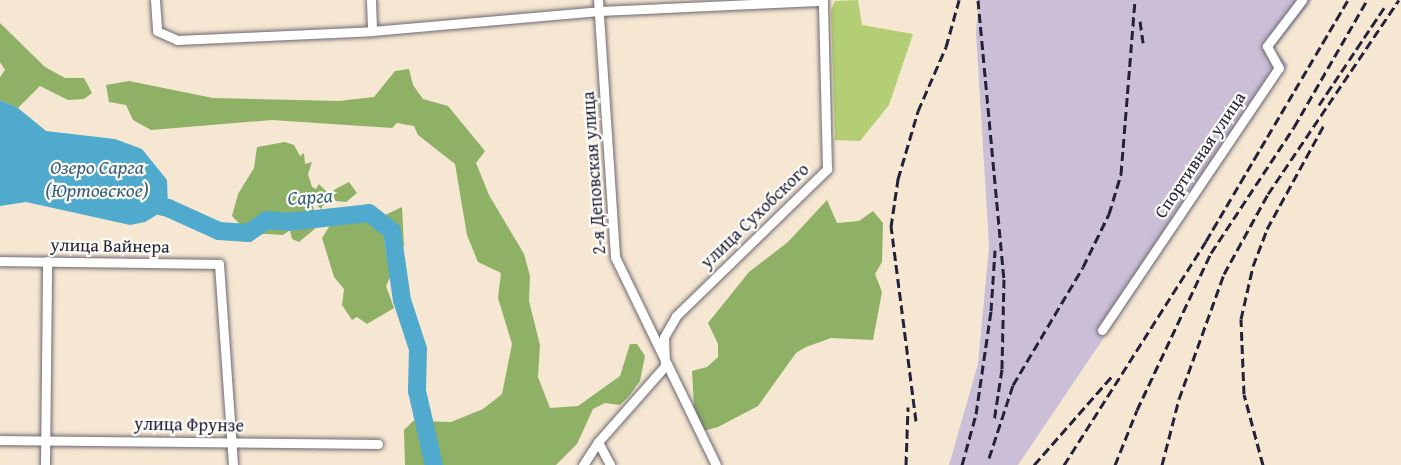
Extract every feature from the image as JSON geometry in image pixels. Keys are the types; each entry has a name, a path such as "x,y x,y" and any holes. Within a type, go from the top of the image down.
{"street":[{"path":"155,0 157,31 177,40 372,31 599,11 823,0"},
{"path":"371,0 372,31"},
{"name":"2-я Деповская улица","path":"598,0 615,257 665,366 716,465"},
{"name":"улица Сухобского","path":"665,366 664,337 676,316 826,169 823,0"},
{"name":"Спортивная улица","path":"1102,330 1279,68 1267,46 1302,0"},
{"name":"улица Вайнера","path":"0,261 219,264 234,442"},
{"path":"45,465 47,261"},
{"path":"583,465 598,442 665,366"},
{"name":"улица Фрунзе","path":"0,440 378,444"},
{"path":"233,465 234,442"},
{"path":"598,442 610,465"}],"shaded area":[{"path":"979,0 1312,0 1274,49 1288,65 1018,465 949,465 978,364 989,246 976,32"}],"green space":[{"path":"858,0 862,25 913,34 889,105 860,141 835,140 831,10 835,1"},
{"path":"0,23 45,67 65,78 84,78 92,93 84,99 68,100 40,86 18,108 0,100 0,77 5,70 0,62"},
{"path":"409,69 413,85 423,99 448,106 485,151 476,163 489,195 524,254 530,276 529,301 540,345 538,377 550,408 578,406 620,376 630,344 637,344 645,356 640,381 629,396 620,405 605,403 593,409 577,444 556,465 405,465 404,430 413,421 451,422 483,409 502,394 512,344 498,298 501,273 478,262 467,235 455,164 418,135 414,126 397,123 392,128 272,120 151,130 133,120 126,105 109,102 106,85 129,81 213,98 339,101 374,97 395,71"},
{"path":"285,142 294,145 300,156 304,153 305,164 312,162 308,174 312,187 316,189 319,184 328,193 349,182 357,193 346,202 326,200 321,209 312,200 317,227 299,242 292,239 290,230 283,235 248,233 232,216 238,194 254,168 257,147"},
{"path":"827,200 837,223 859,221 873,211 883,223 882,262 875,274 882,292 873,340 831,338 806,347 796,353 758,406 718,427 700,432 703,431 694,407 692,371 707,367 718,357 718,344 708,323 749,272 788,242"},
{"path":"402,207 404,246 393,253 389,240 384,238 390,277 386,286 394,308 367,324 357,317 352,320 342,305 344,289 334,277 322,238 334,219 341,217 341,208 355,209 356,219 370,222"}],"water":[{"name":"Озеро Сарга (Юртовское)","path":"0,100 18,108 46,131 115,139 142,149 167,180 168,208 145,222 130,225 26,202 0,206"}],"waterway":[{"name":"Сарга","path":"145,203 168,208 219,231 248,233 267,220 288,222 369,213 392,231 402,300 418,349 417,391 434,465"}],"railway":[{"path":"916,421 891,227 898,179 918,111 946,47 959,0"},
{"path":"978,0 1004,279 1002,369 994,421"},
{"path":"989,458 1013,385 1083,267 1109,214 1121,174 1135,0"},
{"path":"1064,465 1206,241 1348,0"},
{"path":"1115,465 1137,410 1211,253 1294,127 1367,0"},
{"path":"1162,465 1179,399 1224,274 1268,194 1399,0"},
{"path":"1319,105 1384,8"},
{"path":"1140,21 1143,43"},
{"path":"1263,465 1244,394 1241,319 1253,266 1267,229 1325,123"},
{"path":"962,465 976,414 991,311 995,250"},
{"path":"1034,465 1113,375"},
{"path":"906,465 908,407"}]}
